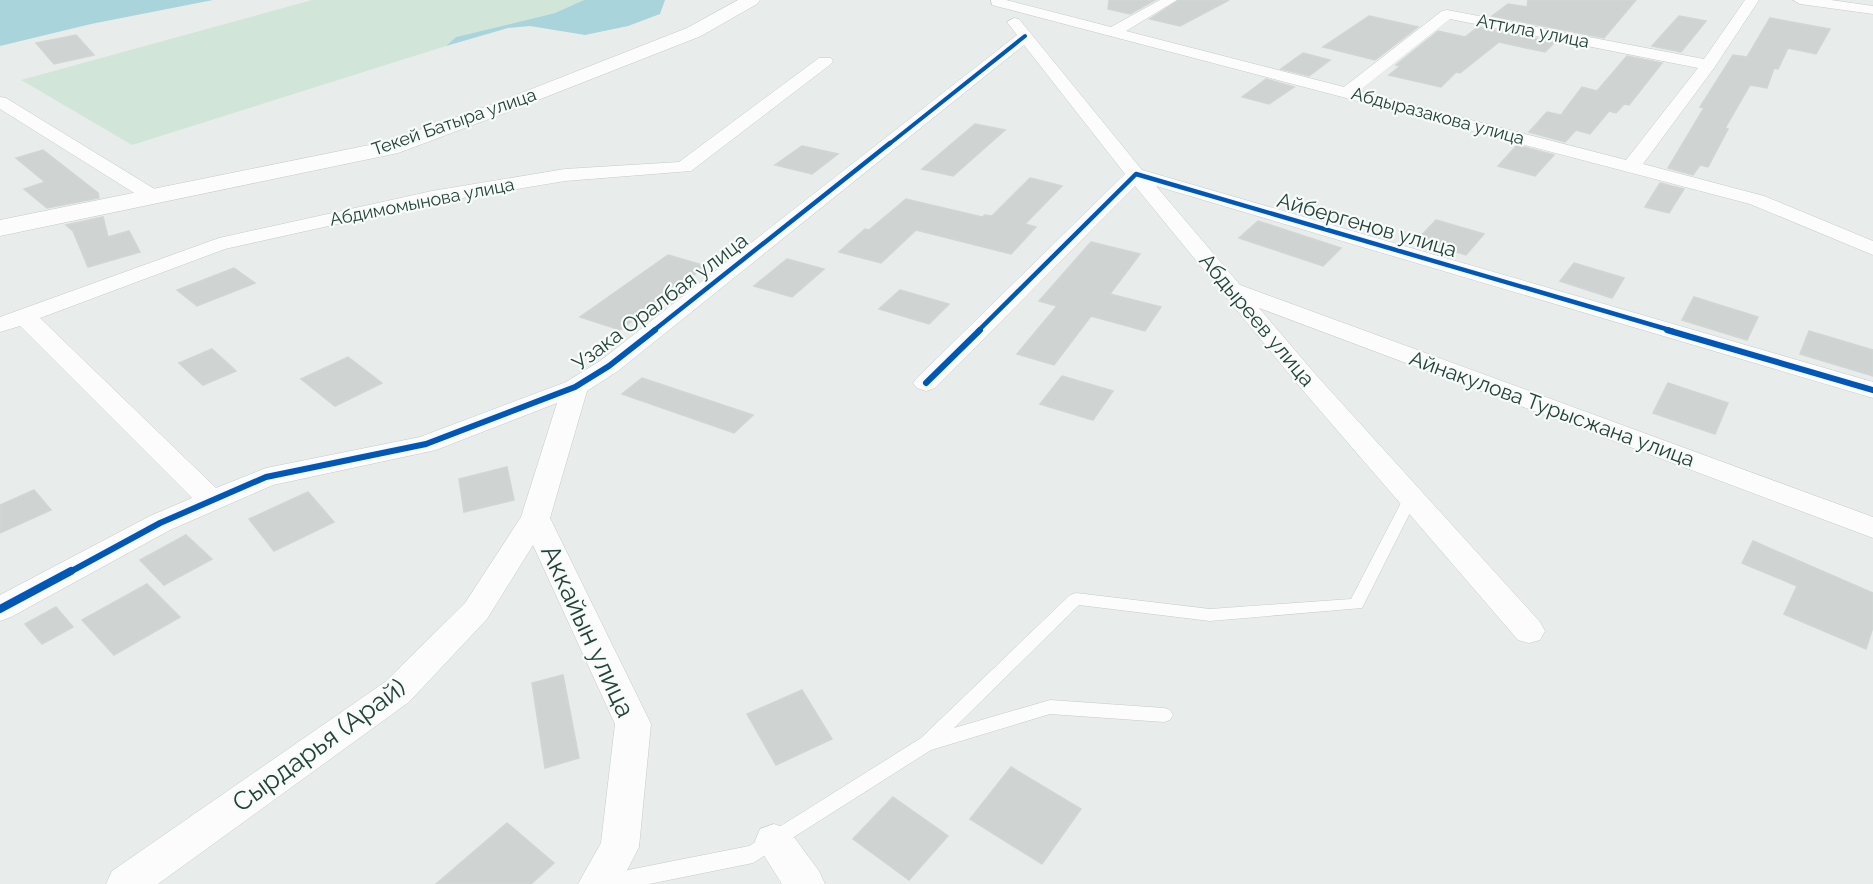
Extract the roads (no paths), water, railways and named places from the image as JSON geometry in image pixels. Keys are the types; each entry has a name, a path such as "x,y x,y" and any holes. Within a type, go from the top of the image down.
{"street":[{"name":"Текей Батыра улица","path":"0,228 390,148 498,109 694,32 752,0"},
{"path":"1113,32 1170,0"},
{"path":"1631,167 1708,65 1752,0"},
{"path":"1800,0 1873,10"},
{"name":"Абдыразакова улица","path":"997,1 1757,200 1821,225 1873,249"},
{"name":"Абдыреев улица","path":"997,1 1308,381 1529,631"},
{"name":"Аттила улица","path":"1348,93 1447,14 1708,65"},
{"name":"Узака Оралбая улица","path":"0,609 160,523 266,477 426,444 575,387 609,366 1025,36"},
{"name":"Абдимомынова улица","path":"0,325 219,244 432,198 554,177 684,167 825,61"},
{"path":"0,102 154,197"},
{"path":"926,383 1137,174"},
{"name":"Айбергенов улица","path":"1137,174 1873,390"},
{"name":"Айнакулова Турысжана улица","path":"1231,289 1873,528"},
{"path":"24,316 212,501"},
{"name":"Сырдарья (Арай)","path":"126,884 397,692 477,611 535,518 575,387"},
{"name":"Аккайын улица","path":"535,518 633,724 620,847 598,884"},
{"path":"774,841 805,884"}],"lane":[{"path":"603,884 753,854 927,743 1076,599 1210,615 1356,604 1411,497"},
{"path":"927,743 1050,707 1164,715"}],"water":[{"path":"0,0 213,0 91,24 0,46"},
{"path":"584,0 665,0 660,14 628,26 585,35 530,26 508,28 446,46 456,37 555,13"}]}
